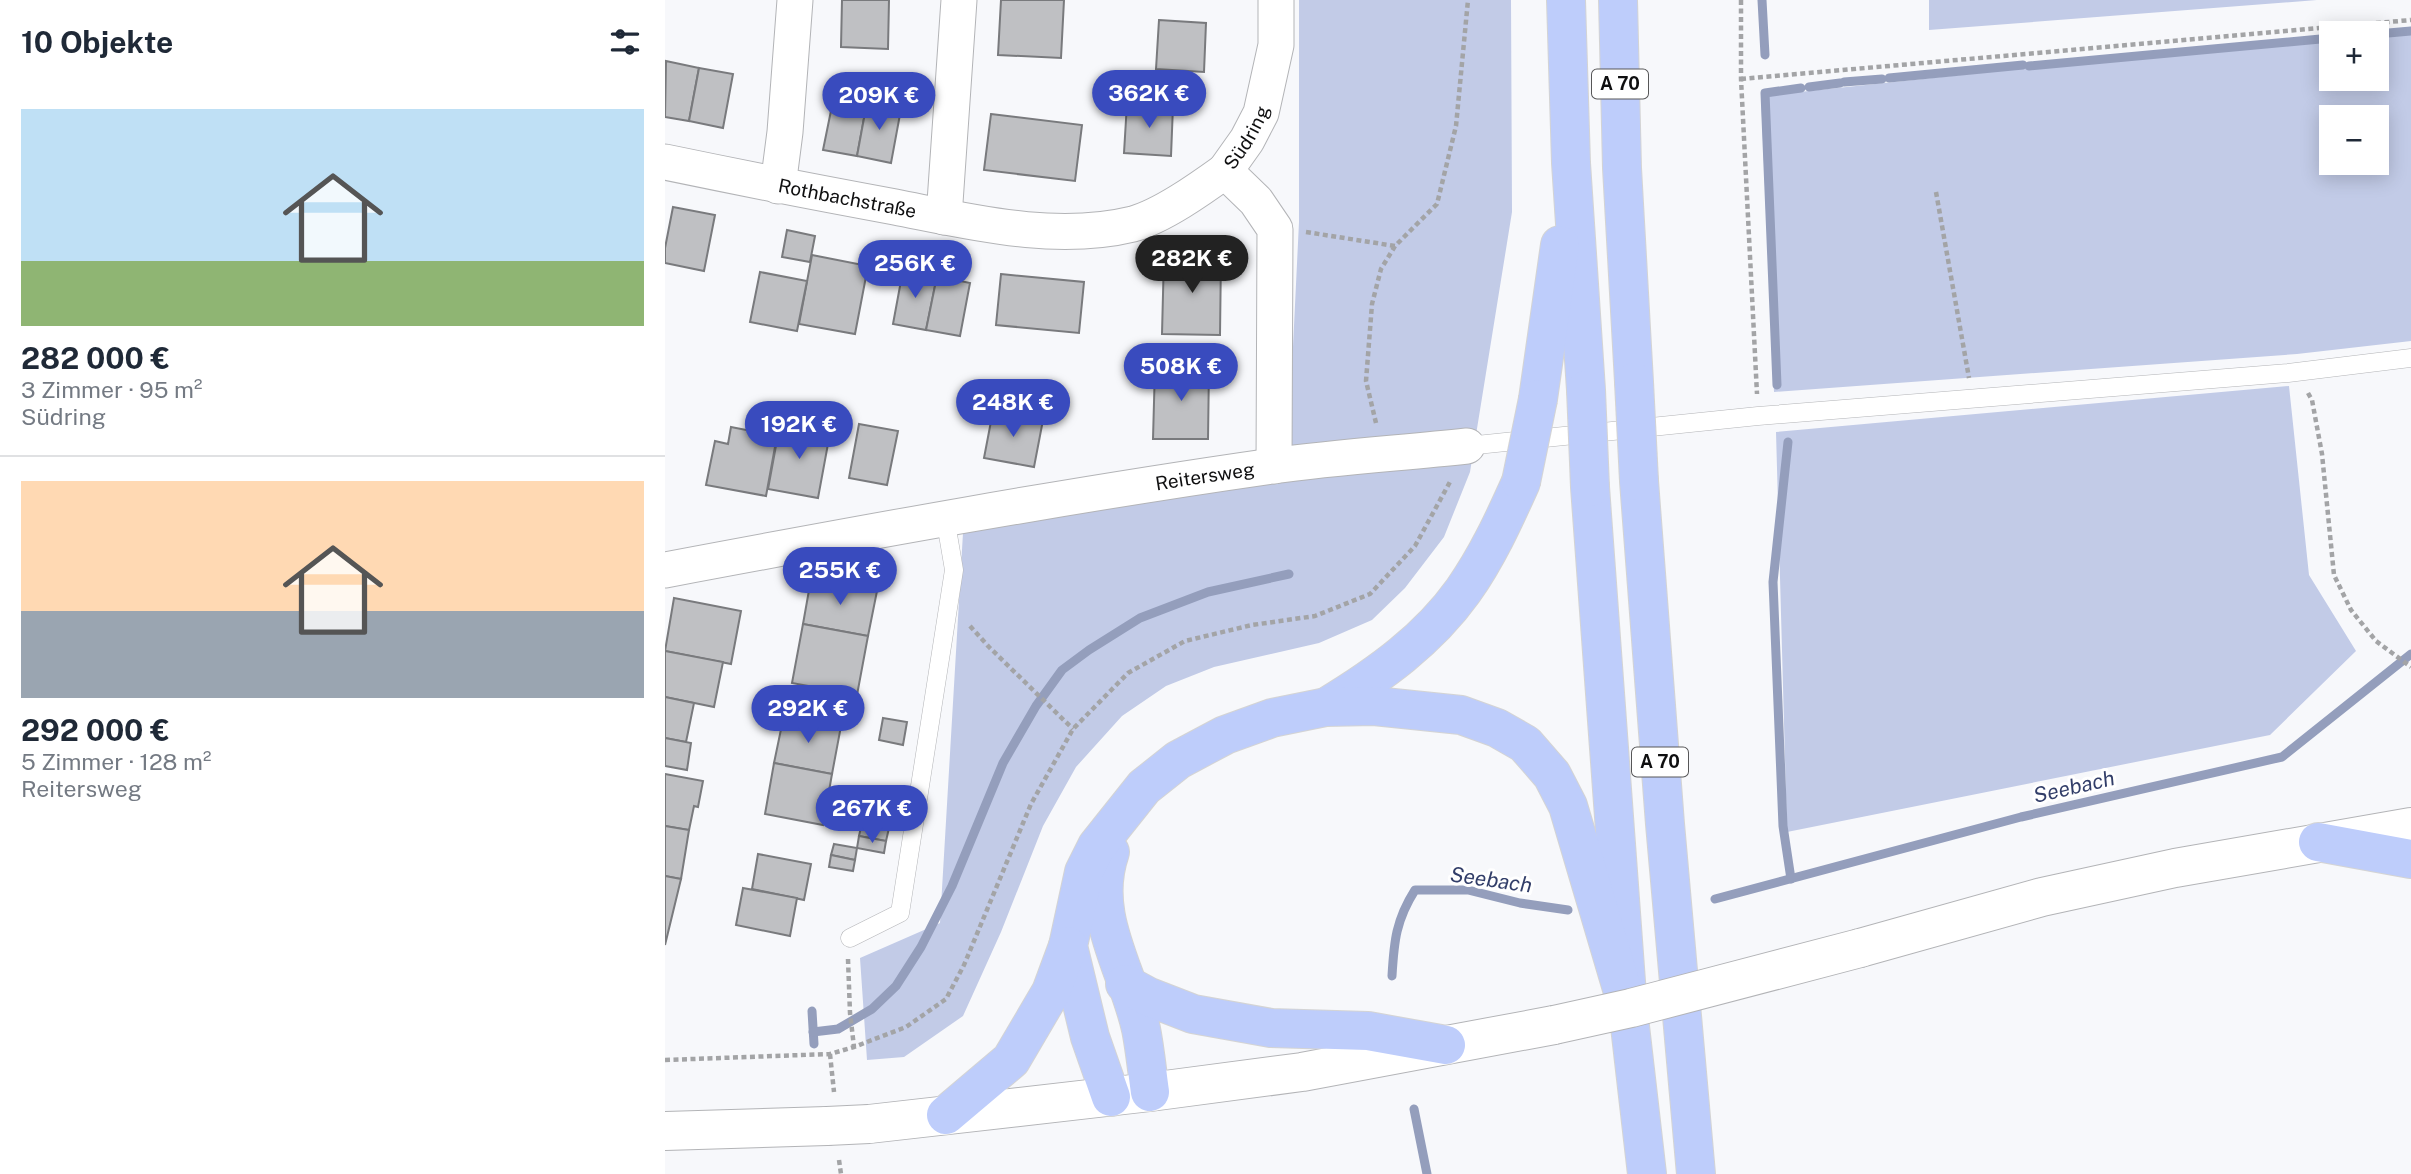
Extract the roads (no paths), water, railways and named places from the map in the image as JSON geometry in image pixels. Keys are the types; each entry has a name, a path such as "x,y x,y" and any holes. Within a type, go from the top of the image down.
{"highway":[{"name":"A 70","path":"1566,0 1571,163 1590,487 1627,1009 1647,1174"},
{"name":"A 70","path":"1618,0 1622,167 1639,481 1667,850 1696,1170"},
{"path":"1326,707 1362,685 1415,646 1462,592 1496,537 1521,482 1538,399 1571,163"},
{"path":"946,1115 1011,1060 1051,992 1067,946 1084,872 1097,846 1144,787 1178,760 1225,735 1272,718 1326,707 1374,706 1461,715 1497,727 1525,744 1552,775 1568,806 1627,1009"},
{"path":"1123,814 1107,860 1103,898 1109,934 1141,1027 1150,1092"},
{"path":"2318,842 2411,859"},
{"path":"1067,946 1087,1027 1111,1097"},
{"path":"1125,984 1149,997 1193,1014 1271,1028 1367,1031 1446,1045"}],"main road":[{"path":"665,1131 869,1124 1302,1072 1554,1025 1656,1002 2042,897 2175,868 2411,827"}],"street":[{"path":"778,186 795,0"},
{"path":"944,216 959,0"},
{"name":"Südring","path":"1274,466 1275,229 1256,201 1225,171 1247,140 1261,113 1276,45 1276,0"},
{"name":"Rothbachstraße","path":"665,162 944,216 1022,229 1078,232 1135,223 1186,199 1225,171"},
{"name":"Reitersweg","path":"665,570 945,517 1274,466 1467,446"}],"lane":[{"path":"1467,446 1758,416 2288,373 2411,358"},
{"path":"850,938 900,913 954,569 945,517"}],"waterway":[{"path":"1762,0 1765,55"},
{"path":"2389,33 2411,31"},
{"path":"2029,66 2319,39"},
{"path":"1889,78 2023,65"},
{"path":"1844,82 1882,79"},
{"path":"1809,87 1840,83"},
{"path":"1777,385 1765,93 1801,88"},
{"path":"1788,442 1773,582 1783,826 1791,879"},
{"path":"813,1032 838,1029 872,1009 896,986 921,947 952,886 1003,763 1036,706 1062,670 1140,618 1208,592 1289,574"},
{"name":"Seebach","path":"1715,899 2021,817 2282,757 2411,654"},
{"name":"Seebach","path":"1392,976 1397,931 1415,890 1468,890 1520,903 1568,910"},
{"path":"812,1011 814,1044"},
{"name":"Seebach","path":"1414,1109 1427,1174"}]}
